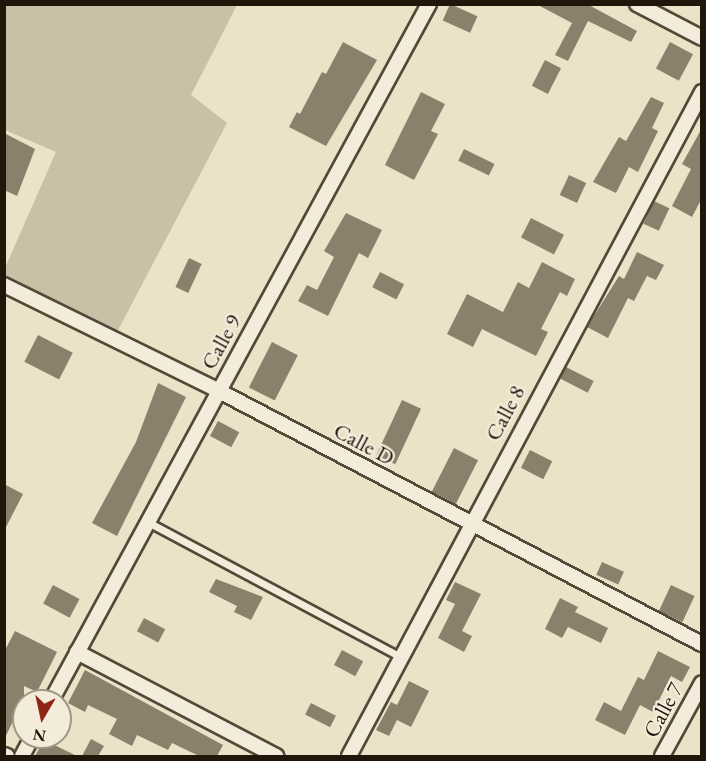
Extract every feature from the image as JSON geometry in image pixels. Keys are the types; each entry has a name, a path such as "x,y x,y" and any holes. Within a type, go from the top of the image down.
{"street":[{"name":"Calle 9","path":"57,689 146,521 429,4"},
{"path":"637,4 702,38"},
{"name":"Calle 8","path":"350,756 470,524 702,92"},
{"name":"Calle D","path":"4,285 219,391 702,644"},
{"path":"77,652 276,756"},
{"name":"Calle 7","path":"662,756 702,683"}],"lane":[{"path":"146,521 401,657"}],"shaded area":[{"path":"4,5 237,5 191,95 227,123 117,332 5,277 5,268 56,152 5,130"}],"building":[{"path":"450,4 477,16 470,33 443,20"},
{"path":"536,4 587,4 637,31 631,42 588,21 568,61 555,55 572,23"},
{"path":"343,42 377,60 326,146 289,127 297,112 300,114 322,72 326,74"},
{"path":"670,42 693,54 679,81 656,68"},
{"path":"545,60 561,68 548,94 532,86"},
{"path":"421,92 445,104 431,131 438,134 414,180 385,165"},
{"path":"651,97 664,103 652,128 658,131 638,172 629,167 616,193 593,182 619,137 626,141"},
{"path":"702,128 702,198 692,217 672,206 691,169 682,164"},
{"path":"4,133 35,149 17,196 4,190"},
{"path":"464,149 495,164 489,176 458,161"},
{"path":"569,175 586,183 577,203 560,195"},
{"path":"654,201 669,208 659,231 643,224"},
{"path":"346,213 382,230 368,258 359,253 328,316 298,301 307,285 317,290 334,257 324,251"},
{"path":"531,218 564,235 554,254 521,238"},
{"path":"637,252 664,265 656,280 647,276 634,301 628,298 608,338 587,327 619,276 624,279"},
{"path":"189,258 202,264 188,293 175,287"},
{"path":"542,262 575,279 567,296 560,292 541,329 548,332 536,356 482,329 473,347 447,334 467,294 503,312 518,282 529,288"},
{"path":"380,272 404,284 396,299 372,287"},
{"path":"38,335 73,353 59,379 24,362"},
{"path":"272,342 298,355 275,401 249,387"},
{"path":"566,367 594,381 588,393 560,379"},
{"path":"158,383 186,397 117,536 92,523 136,442"},
{"path":"402,400 421,409 395,464 376,455"},
{"path":"218,421 239,432 231,447 210,436"},
{"path":"454,448 478,460 456,504 432,492"},
{"path":"530,450 552,461 543,479 521,468"},
{"path":"4,484 23,494 4,531"},
{"path":"602,562 624,572 618,585 596,575"},
{"path":"216,579 263,597 251,620 234,612 237,606 209,592"},
{"path":"455,582 481,594 462,631 472,636 464,652 438,638 455,604 446,600"},
{"path":"53,585 79,599 70,618 43,604"},
{"path":"671,585 695,596 682,622 659,611"},
{"path":"560,598 578,607 575,612 608,628 601,643 568,627 562,638 545,629"},
{"path":"144,618 165,629 158,643 137,631"},
{"path":"15,631 57,652 38,689 24,686 24,689 12,689 12,723 4,740 4,652"},
{"path":"342,650 363,661 355,676 334,665"},
{"path":"658,651 690,667 682,682 671,676 653,712 640,705 625,735 595,720 604,702 621,711 638,677 644,680"},
{"path":"85,670 223,745 217,756 199,756 172,743 168,750 137,735 132,746 109,734 117,719 88,705 85,712 72,705 72,695"},
{"path":"409,681 429,691 411,727 397,720 389,736 376,730 391,702 397,705"},
{"path":"311,703 336,716 330,727 305,715"},
{"path":"91,739 104,746 98,756 82,756"},
{"path":"39,749 63,749 77,756 35,756"}]}
